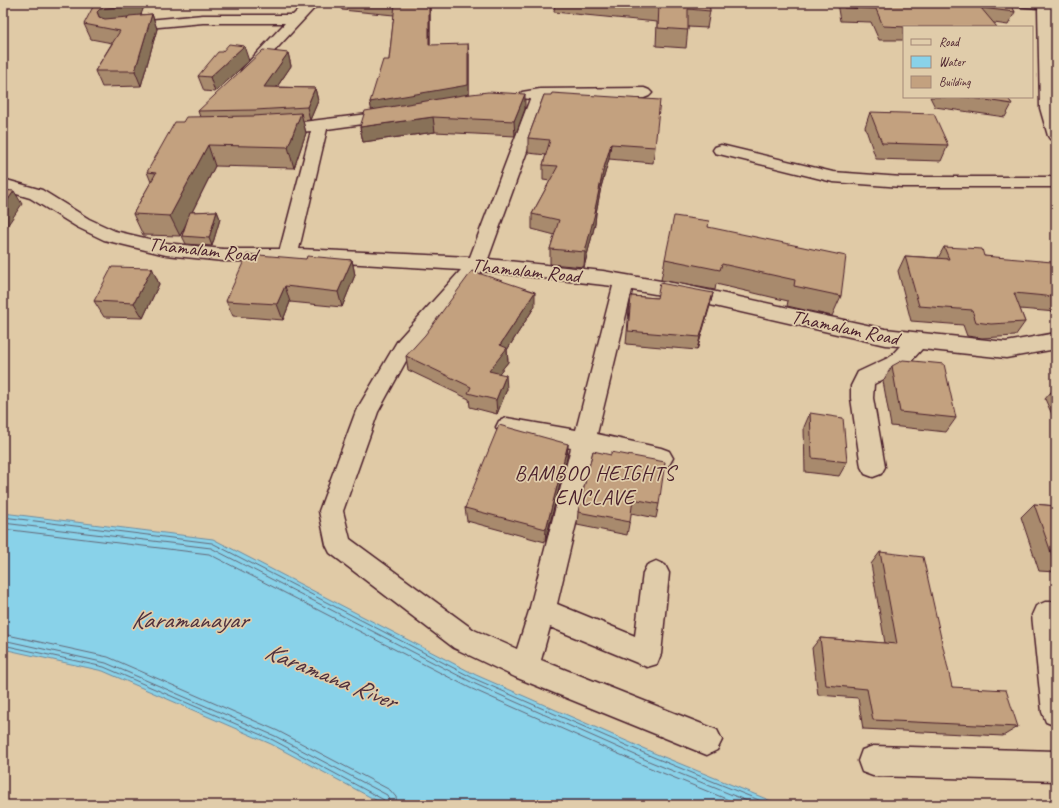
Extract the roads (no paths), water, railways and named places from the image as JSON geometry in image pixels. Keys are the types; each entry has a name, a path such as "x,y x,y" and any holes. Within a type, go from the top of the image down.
{"street":[{"path":"235,83 258,62 312,3"},
{"path":"1020,3 1045,4 1052,50 1048,108 1056,136"},
{"path":"112,28 203,19 297,19"},
{"path":"510,97 540,94 644,93"},
{"path":"540,94 477,264 405,344 367,411 331,511 339,545 464,639 525,667 707,740"},
{"path":"259,130 320,126 406,114"},
{"path":"288,256 320,126"},
{"path":"722,150 832,177 902,182 1056,182"},
{"name":"Thamalam Road","path":"3,184 36,194 83,223 110,236 166,249 223,255 327,256 477,264 603,278 684,292 885,338 1006,350 1056,341"},
{"path":"525,667 542,611 624,282"},
{"path":"873,467 862,398 862,386 866,378 897,363 917,341"},
{"path":"507,426 661,458"},
{"path":"542,611 647,654 656,572"},
{"path":"1056,615 1045,615 1056,712"},
{"path":"873,761 1056,766"}],"water":[{"name":"Karamanayar","path":"3,513 213,539 476,675 654,753 781,805 385,805 271,744 103,671 3,649"}],"district":[{"name":"BAMBOO HEIGHTS ENCLAVE","path":"595,485"}],"water label":[{"name":"Karamana River","path":"331,675"}]}
